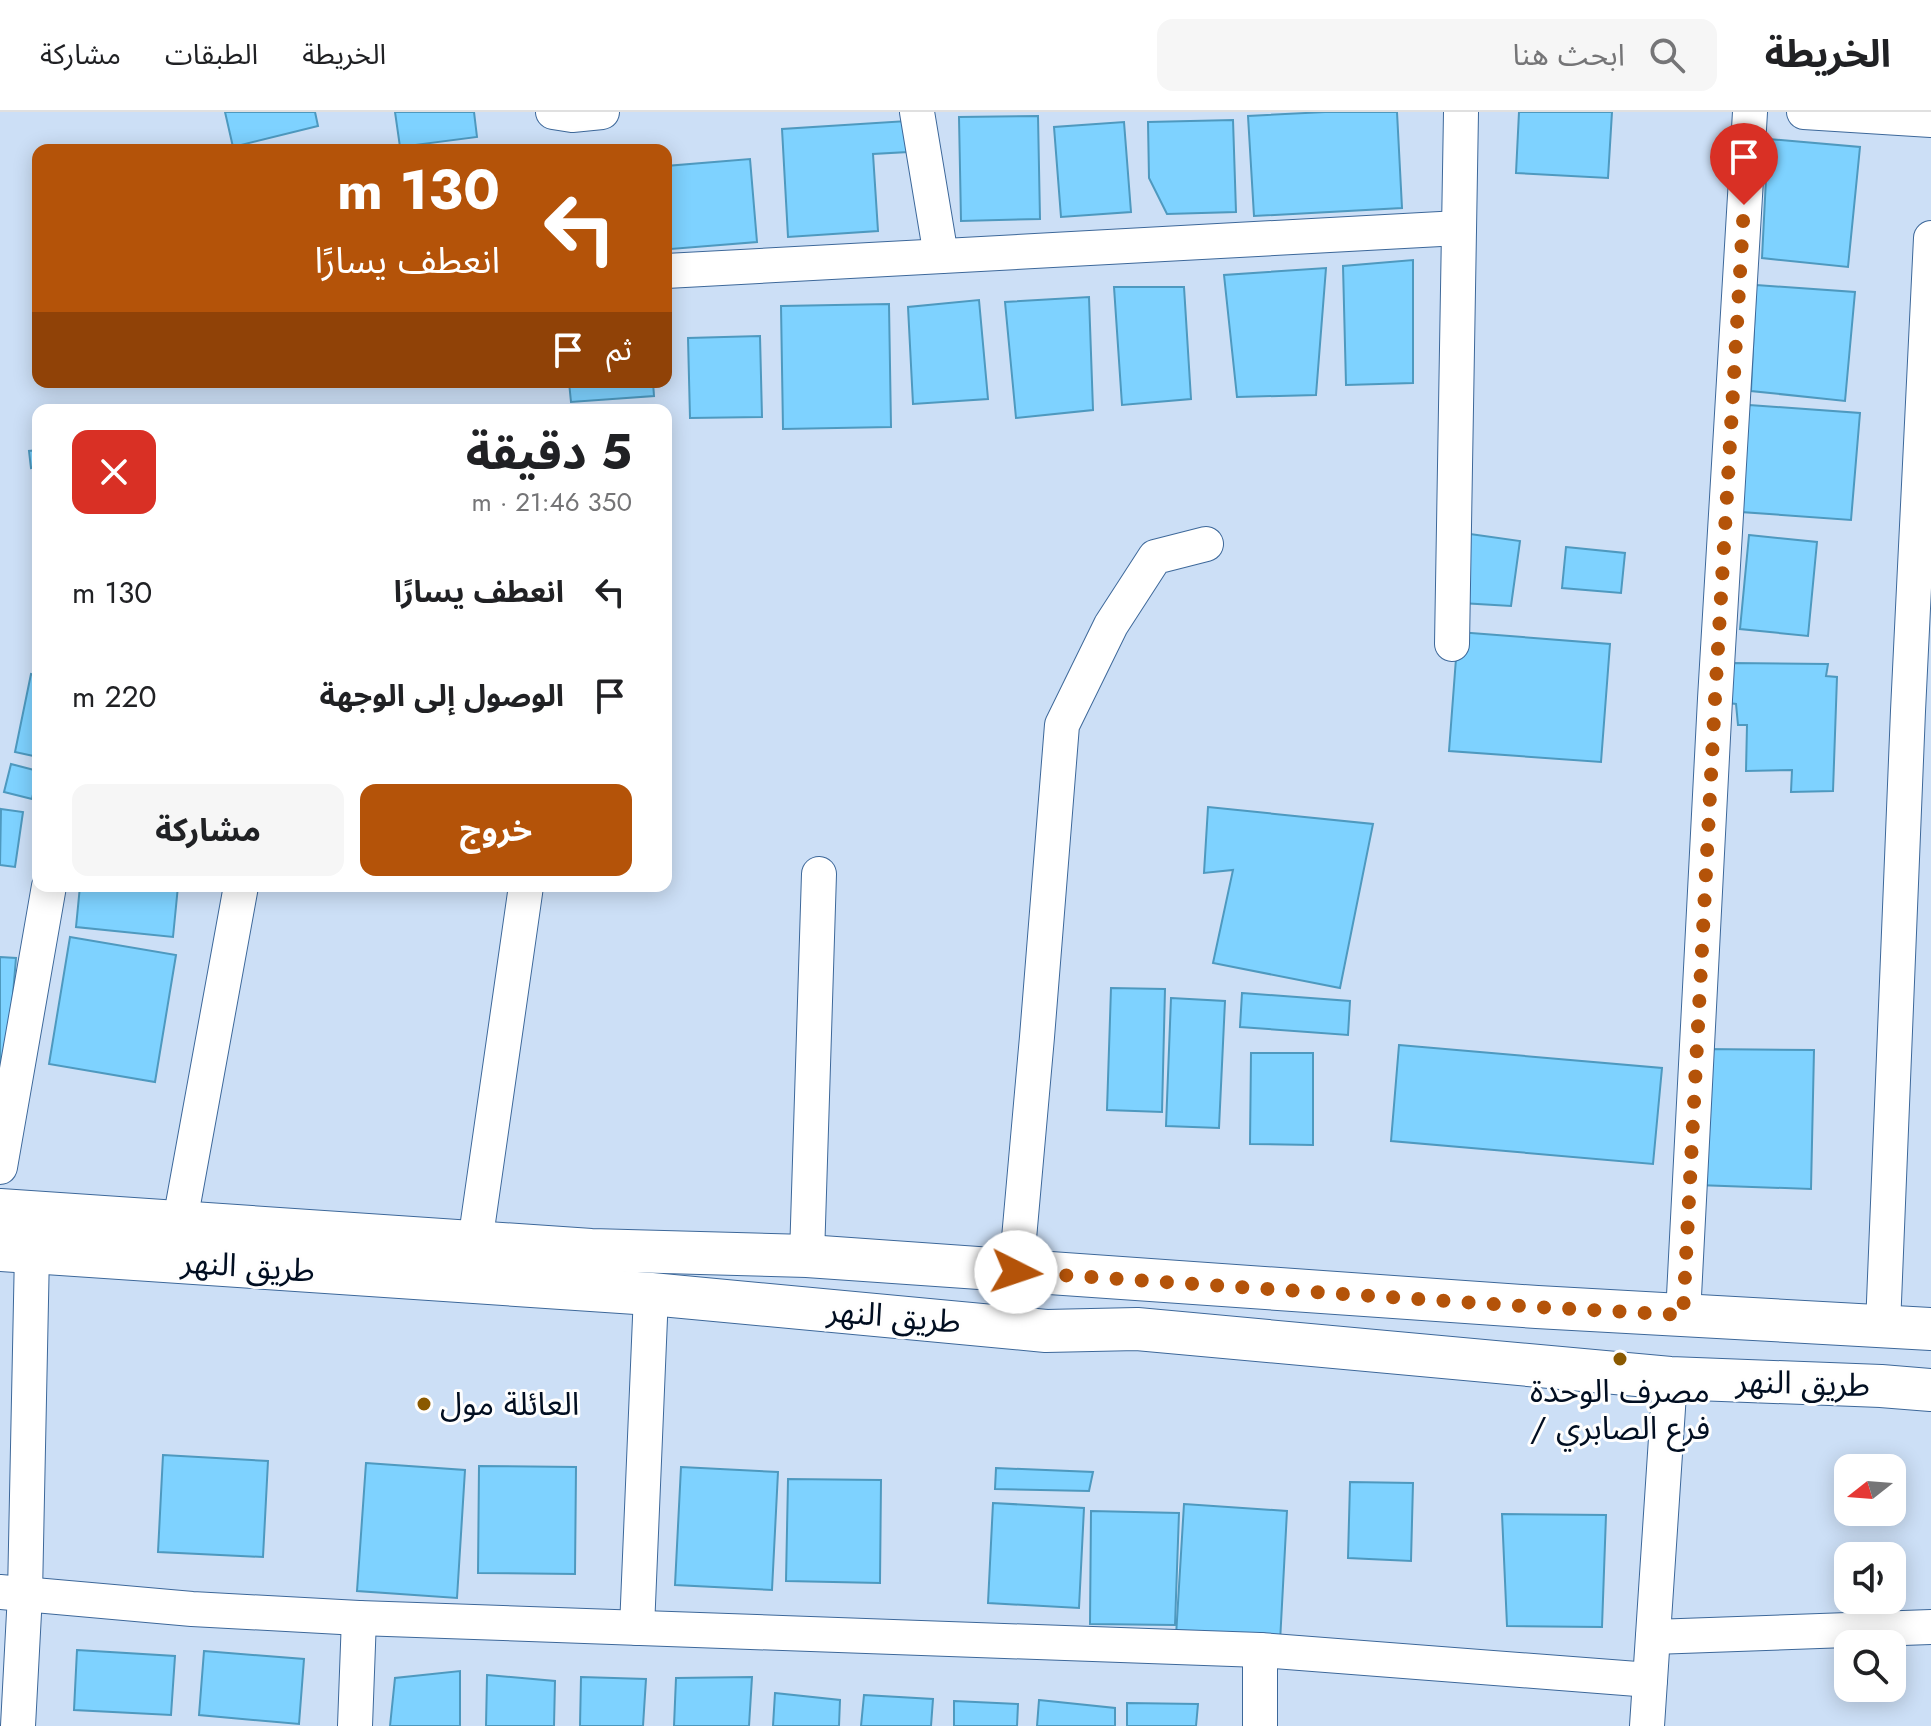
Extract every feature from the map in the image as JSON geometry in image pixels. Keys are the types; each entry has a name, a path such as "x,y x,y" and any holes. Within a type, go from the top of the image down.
{"main road":[{"name":"طريق النهر","path":"0,1210 591,1250 807,1256 1537,1307 1931,1329"},
{"name":"طريق النهر","path":"16,1251 651,1294 1046,1331 1137,1329 1670,1378 1931,1390"},
{"path":"1007,1327 1016,1272"}],"street":[{"path":"553,112 572,115 602,112"},
{"path":"917,112 941,256"},
{"path":"1452,644 1461,112"},
{"path":"1683,1315 1750,112"},
{"path":"1804,112 1931,120"},
{"path":"672,271 1459,228"},
{"path":"1883,1326 1907,727 1931,238"},
{"path":"1016,1272 1062,725 1111,625 1155,557 1206,544"},
{"path":"807,1256 819,874"},
{"path":"0,1167 48,892"},
{"path":"180,1221 240,892"},
{"path":"475,1243 525,892"},
{"path":"16,1251 12,1593 18,1726"},
{"path":"637,1628 651,1294"},
{"path":"1647,1726 1670,1378"},
{"path":"12,1593 192,1609 359,1618 1260,1650 1650,1680"},
{"path":"355,1726 359,1618"},
{"path":"1653,1637 1931,1627"},
{"path":"1260,1650 1260,1726"}],"building":[{"path":"225,112 315,112 318,126 245,144 232,144"},
{"path":"395,112 474,112 477,137 400,144"},
{"path":"1397,112 1402,208 1254,216 1248,116"},
{"path":"1519,112 1612,112 1608,178 1516,173"},
{"path":"1038,116 1040,219 961,221 959,117"},
{"path":"1233,120 1236,212 1167,214 1149,178 1148,122"},
{"path":"907,121 908,152 873,154 878,231 788,237 782,129"},
{"path":"1124,122 1131,212 1061,217 1054,127"},
{"path":"1768,139 1860,147 1848,267 1762,258"},
{"path":"750,159 757,242 672,249 672,166"},
{"path":"1413,260 1413,383 1346,385 1343,266"},
{"path":"1326,268 1316,395 1237,397 1224,275"},
{"path":"1756,285 1855,292 1845,401 1751,391"},
{"path":"1114,287 1184,287 1191,399 1122,405"},
{"path":"1089,297 1093,410 1016,418 1005,302"},
{"path":"979,300 988,399 913,404 908,307"},
{"path":"889,304 891,427 783,429 781,306"},
{"path":"760,336 762,417 690,418 688,338"},
{"path":"570,388 653,388 654,396 571,402"},
{"path":"1749,405 1860,413 1851,520 1741,512"},
{"path":"1463,533 1520,541 1511,606 1461,603"},
{"path":"1749,535 1817,542 1808,636 1740,629"},
{"path":"1566,547 1625,553 1621,593 1562,588"},
{"path":"1458,632 1610,644 1601,762 1449,751"},
{"path":"1731,663 1828,664 1826,676 1837,677 1833,791 1791,792 1792,770 1746,771 1747,725 1738,725 1736,704 1728,703"},
{"path":"31,674 32,756 15,752"},
{"path":"11,764 32,769 32,799 4,792"},
{"path":"1208,807 1373,824 1340,988 1213,963 1233,870 1204,873"},
{"path":"1,809 23,812 15,867 0,865"},
{"path":"79,892 177,892 173,937 76,927"},
{"path":"70,937 176,955 155,1082 49,1064"},
{"path":"0,957 16,958 11,1018 0,1072"},
{"path":"1111,988 1165,989 1162,1112 1107,1110"},
{"path":"1242,993 1350,1001 1348,1035 1240,1027"},
{"path":"1171,998 1225,1001 1219,1128 1166,1126"},
{"path":"1399,1045 1662,1068 1653,1164 1391,1141"},
{"path":"1703,1049 1814,1050 1811,1189 1697,1185"},
{"path":"1251,1053 1313,1053 1313,1145 1250,1144"},
{"path":"163,1455 268,1461 263,1557 158,1552"},
{"path":"366,1463 465,1470 457,1598 357,1591"},
{"path":"479,1466 576,1467 575,1574 478,1573"},
{"path":"681,1467 778,1472 772,1590 675,1585"},
{"path":"996,1468 1093,1472 1089,1491 995,1489"},
{"path":"788,1479 881,1480 880,1583 786,1581"},
{"path":"1350,1482 1413,1483 1411,1561 1348,1558"},
{"path":"993,1503 1084,1508 1079,1608 988,1603"},
{"path":"1184,1504 1287,1511 1280,1642 1176,1636"},
{"path":"1091,1511 1179,1513 1175,1625 1090,1624"},
{"path":"1502,1514 1606,1515 1602,1627 1507,1626"},
{"path":"77,1650 175,1656 171,1715 74,1710"},
{"path":"204,1651 304,1659 299,1724 199,1715"},
{"path":"460,1671 460,1726 390,1726 395,1678"},
{"path":"487,1675 555,1681 554,1726 486,1726"},
{"path":"581,1677 646,1679 643,1726 580,1726"},
{"path":"752,1677 749,1726 674,1726 676,1678"},
{"path":"775,1693 840,1700 839,1726 773,1726"},
{"path":"864,1695 933,1699 931,1726 861,1726"},
{"path":"1039,1700 1115,1708 1115,1726 1037,1726"},
{"path":"954,1701 1018,1704 1017,1726 954,1726"},
{"path":"1127,1703 1198,1704 1196,1726 1127,1726"}],"place":[{"name":"مصرف الوحدة / فرع الصابري","path":"1620,1359"},
{"name":"العائلة مول","path":"424,1404"}],"route":[{"path":"1016,1272 1683,1315 1744,205"}]}
